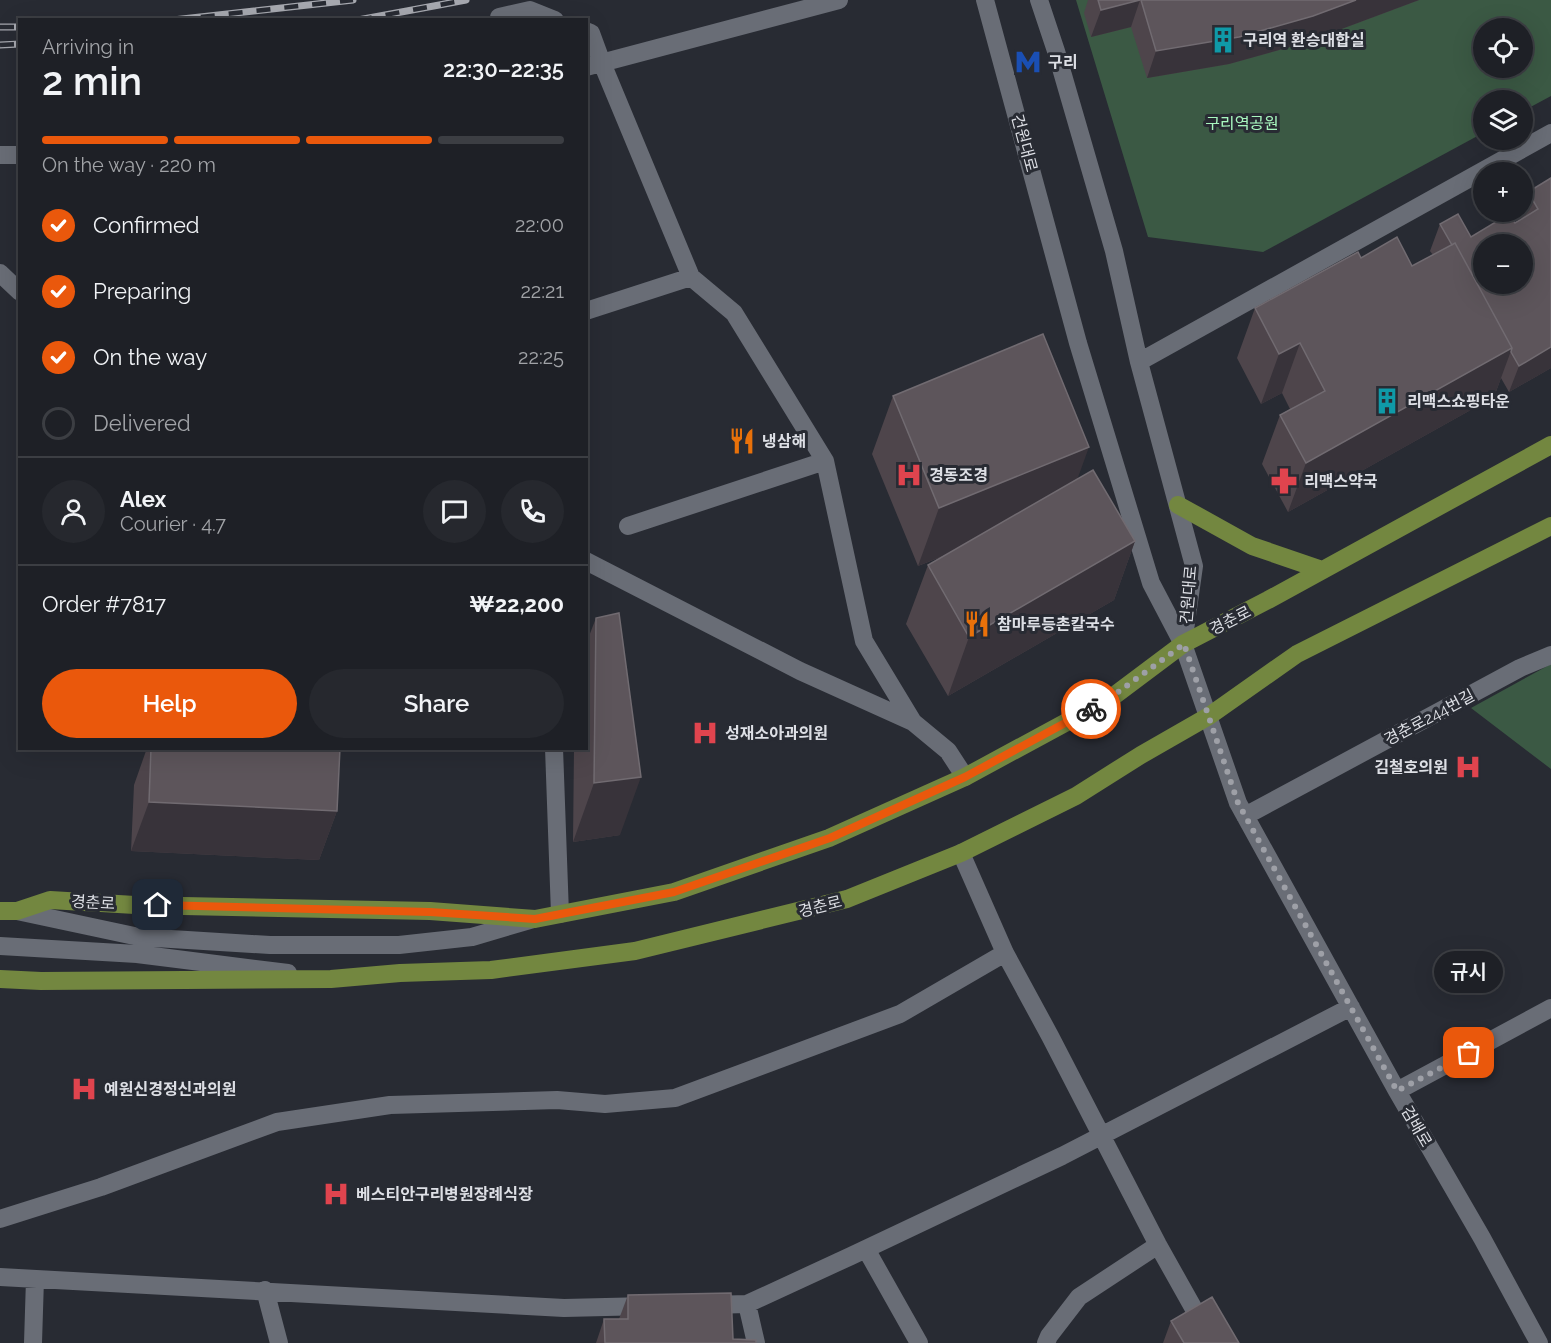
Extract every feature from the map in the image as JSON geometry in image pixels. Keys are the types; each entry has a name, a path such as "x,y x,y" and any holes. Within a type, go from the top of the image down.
{"main road":[{"name":"경춘로","path":"8,911 50,900 430,912 535,919 674,892 830,838 965,777 1110,698 1184,644 1551,445"},
{"path":"1178,506 1252,546 1322,570"},
{"name":"경춘로","path":"0,979 331,979 400,973 491,970 635,951 847,899 961,853 1076,796 1141,754 1209,716 1297,654 1551,526"}],"street":[{"path":"594,65 839,0"},
{"name":"건원대로","path":"985,0 1078,343 1151,583 1184,644"},
{"name":"건원대로","path":"1039,0 1114,251 1139,363 1194,566 1184,644"},
{"path":"499,18 530,10 550,18"},
{"path":"588,32 591,33 594,65 691,277 734,313 825,461 864,641 913,722"},
{"path":"1139,363 1551,133"},
{"path":"0,154 18,154"},
{"path":"0,273 18,290"},
{"path":"588,310 691,277"},
{"path":"628,526 825,461"},
{"path":"588,562 800,671 913,722 948,751 965,777"},
{"name":"검배로","path":"1184,644 1238,803 1539,1343"},
{"name":"경춘로244번길","path":"1245,816 1520,668 1551,655"},
{"path":"554,750 560,914"},
{"path":"961,853 1005,953 1158,1245 1214,1343"},
{"path":"8,911 139,937 270,945 399,945 472,937 535,919"},
{"path":"0,946 137,954 331,979"},
{"path":"0,1219 101,1187 277,1122 390,1105 557,1100 605,1104 675,1098 900,1014 1005,953"},
{"path":"690,1305 747,1304 1062,1156 1351,1007"},
{"path":"1397,1091 1551,1008"},
{"path":"1046,1343 1079,1297 1158,1245"},
{"path":"866,1249 919,1343"},
{"path":"0,1276 564,1308 667,1306"},
{"path":"33,1343 35,1279"},
{"path":"265,1290 279,1343"},
{"path":"747,1304 756,1343"},
{"path":"1547,1343 1551,1338"}],"green space":[{"name":"구리역공원","path":"1076,0 1551,0 1551,96 1533,106 1533,90 1473,90 1473,138 1263,252 1148,237"},
{"path":"1551,664 1551,769 1471,708"}],"building":[{"path":"1098,0 1140,0 1101,10"},
{"path":"1141,0 1356,0 1313,16 1239,37 1156,51"},
{"path":"1551,178 1551,347 1519,366 1511,352 1512,348 1483,294 1533,294 1533,234 1476,234 1496,222 1533,222 1533,212 1538,209 1533,200 1533,189"},
{"path":"1458,214 1471,237 1473,236 1473,276 1455,243 1452,245 1440,224"},
{"name":"리맥스쇼핑타운","path":"1397,237 1412,266 1455,243 1473,276 1473,294 1483,294 1512,348 1306,463 1280,415 1325,391 1300,343 1279,354 1255,308 1358,252 1361,258"},
{"path":"1043,334 1089,447 939,508 893,396"},
{"path":"1093,470 1135,541 969,637 928,565"},
{"path":"619,613 641,777 594,783 596,618"},
{"path":"151,750 340,750 337,811 149,802"},
{"path":"731,1293 733,1339 756,1340 756,1343 605,1343 604,1319 628,1319 628,1295"},
{"path":"1212,1297 1239,1343 1184,1343 1171,1321"}],"railway":[{"path":"191,18 353,0"},
{"path":"369,18 466,0"},
{"path":"0,27 18,27"},
{"path":"0,45 18,44"}],"way so far":[{"path":"1091,709 1110,698 1184,644 1238,803 1397,1091 1469,1053"}],"place":[{"name":"구리역 환승대합실","path":"1223,40"},
{"name":"구리","path":"1028,62"},
{"name":"리맥스쇼핑타운","path":"1387,401"},
{"name":"냉삼해","path":"742,441"},
{"name":"경동조경","path":"909,475"},
{"name":"리맥스약국","path":"1284,481"},
{"name":"참마루등촌칼국수","path":"977,624"},
{"name":"성재소아과의원","path":"705,733"},
{"name":"김철호의원","path":"1468,767"},
{"name":"규시","path":"1469,1053"},
{"name":"예원신경정신과의원","path":"84,1089"},
{"name":"베스티안구리병원장례식장","path":"336,1194"}],"route":[{"path":"158,905 430,912 535,919 674,892 830,838 965,777 1091,709"}]}
